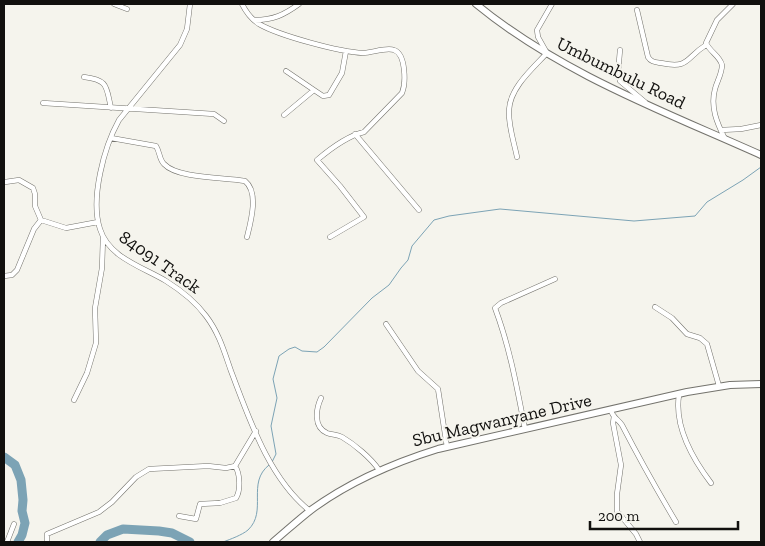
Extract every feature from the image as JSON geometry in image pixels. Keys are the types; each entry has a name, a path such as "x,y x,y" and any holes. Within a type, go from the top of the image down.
{"main road":[{"name":"Umbumbulu Road","path":"476,4 515,34 575,70 761,155"},
{"name":"Sbu Magwanyane Drive","path":"273,542 310,511 349,486 379,470 410,458 447,447 679,394 719,386 761,384"}],"street":[{"path":"114,4 127,9"},
{"name":"84091 Track","path":"190,4 187,29 180,45 127,109 119,120 111,138 98,184 96,199 98,222 102,237 115,252 166,281 185,294 199,307 218,334 234,379 272,463 290,493 310,511"},
{"path":"242,4 249,16 274,30 346,51 370,52 392,50 396,51 400,56 405,77 405,86 402,93 368,129 335,146 317,160 364,217 330,236"},
{"path":"254,20 278,18 299,4"},
{"path":"517,157 509,119 509,108 513,96 530,71 547,54 538,37 537,30 552,4"},
{"path":"637,10 648,57 652,61 678,66 706,45 715,23 724,11 733,4"},
{"path":"706,45 718,57 722,65 713,104 716,120 725,139"},
{"path":"620,50 618,73 620,81 646,103"},
{"path":"286,71 324,96 331,93 342,73 346,51"},
{"path":"84,77 99,79 104,83 110,108"},
{"path":"284,115 314,90"},
{"path":"43,103 214,114 224,121"},
{"path":"721,130 761,125"},
{"path":"356,134 419,210"},
{"path":"111,138 156,146 162,161 170,168 199,176 245,181 251,187 252,193 252,214 247,237"},
{"path":"5,182 19,180 33,188 35,194 34,206 41,220 66,228 98,222"},
{"path":"4,276 12,275 17,270 34,229 41,220"},
{"path":"74,400 89,368 96,343 96,304 102,268 102,237"},
{"path":"525,429 513,365 495,308 555,279"},
{"path":"655,307 672,318 687,334 700,338 707,344 719,386"},
{"path":"386,324 418,371 438,389 447,447"},
{"path":"679,394 677,409 679,423 696,462 711,483"},
{"path":"320,398 316,416 322,429 342,437 371,460 379,470"},
{"path":"611,410 620,422 676,522"},
{"path":"614,416 613,423 621,465 617,511 636,534 640,542"},
{"path":"47,542 47,534 99,512 112,502 136,477 149,469 208,466 226,468 235,466 256,431"},
{"path":"179,516 196,519 200,504 220,503 236,498 238,494 238,470 235,466"},
{"path":"7,542 14,524"}],"waterway":[{"path":"272,462 276,454 271,426 277,398 273,379 279,356 295,347 302,351 317,352 324,347 372,298 389,285 408,260 412,246 434,220 500,209 634,221 695,216 707,202 761,167"},
{"path":"4,457 15,465 21,480 22,511 25,523 18,542"},
{"path":"223,542 246,532 254,522 259,480 262,472 269,465"},
{"path":"100,542 107,535 123,529 172,533 190,542"}]}
